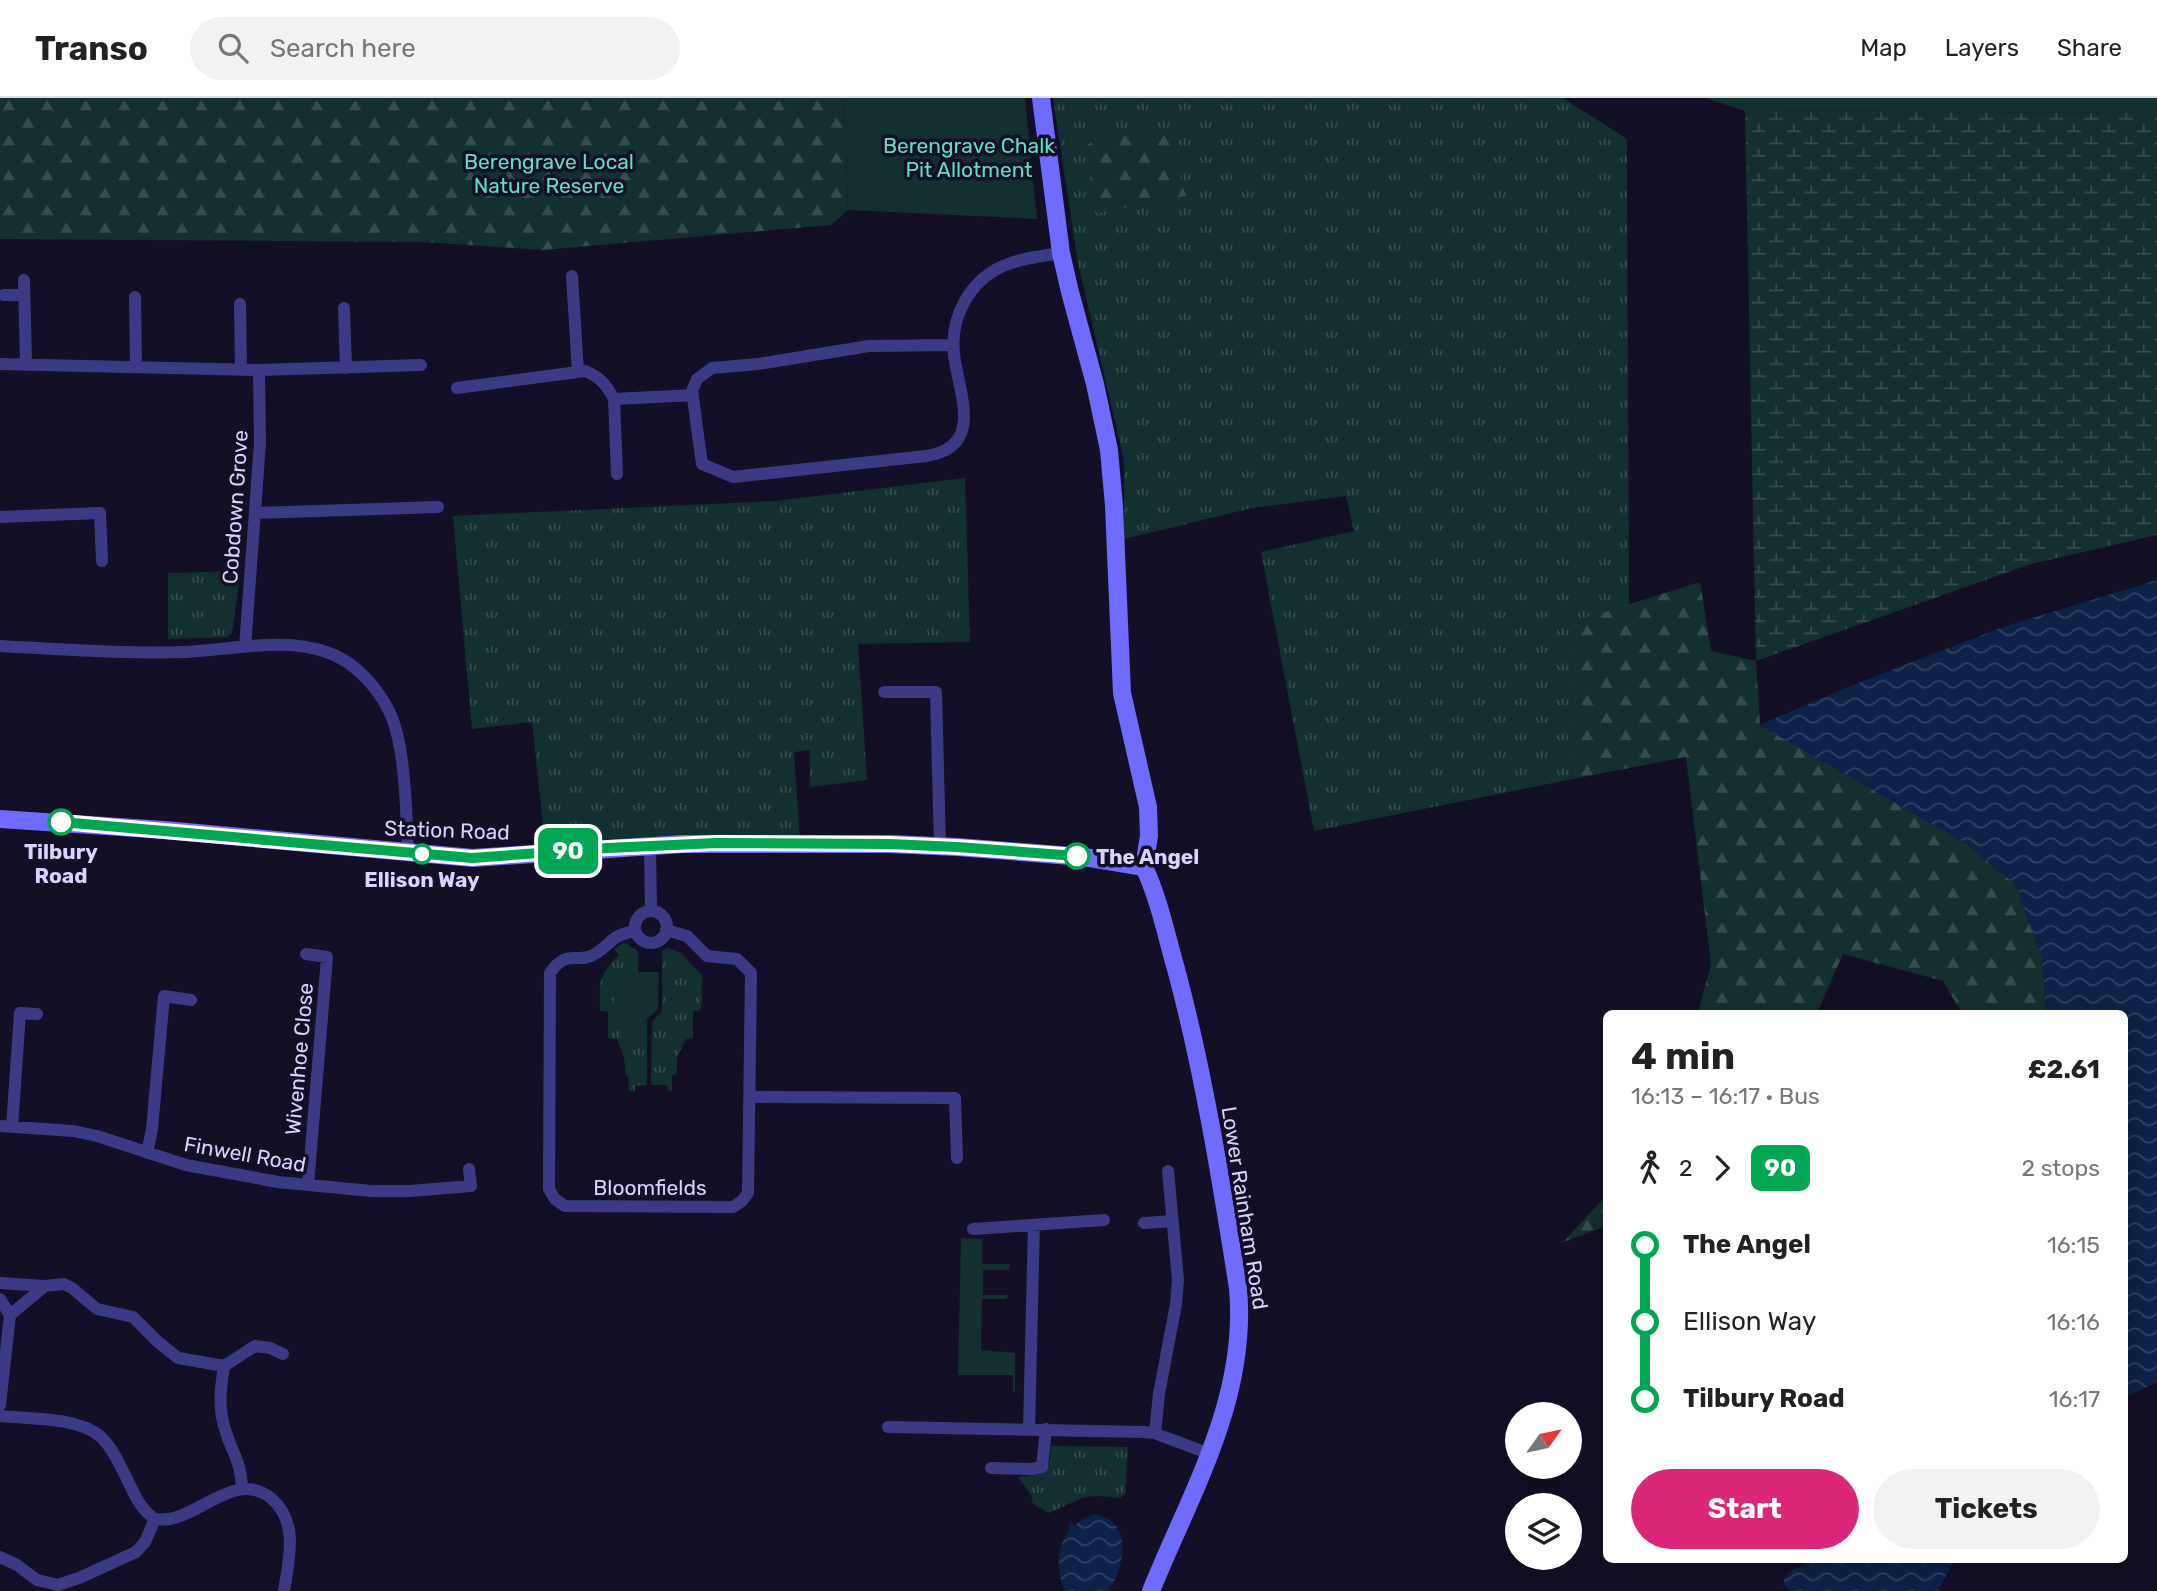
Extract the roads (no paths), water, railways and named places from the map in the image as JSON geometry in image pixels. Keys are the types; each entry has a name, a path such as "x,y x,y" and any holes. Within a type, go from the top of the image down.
{"main road":[{"path":"1041,98 1061,253 1109,450 1115,520 1122,693 1148,807 1149,836 1144,867"},
{"name":"Station Road","path":"0,819 164,830 472,858 650,845 843,844 940,847 1084,857 1144,867"},
{"name":"Lower Rainham Road","path":"1144,867 1155,890 1198,1064 1238,1288 1240,1321 1237,1361 1224,1415 1151,1591"}],"street":[{"path":"953,345 870,346 758,364 712,368 697,379 692,391 702,464 733,477 929,456 953,446 964,424 962,394 953,345 955,324 964,301 981,280 1010,263 1061,253"},
{"path":"572,276 578,372"},
{"path":"24,280 26,363"},
{"path":"4,295 24,295"},
{"path":"135,297 136,366"},
{"path":"240,304 241,369"},
{"path":"344,309 346,368"},
{"path":"0,364 259,370 421,365"},
{"name":"Cobdown Grove","path":"245,647 260,443 259,370"},
{"path":"457,388 585,371 598,376 614,398 617,474"},
{"path":"614,398 693,395"},
{"path":"256,513 438,507"},
{"path":"0,516 100,513 102,561"},
{"path":"0,646 106,652 185,652 301,646 332,653 359,671 390,712 396,729 404,788 408,853"},
{"path":"884,692 936,692 940,847"},
{"path":"650,845 651,911"},
{"name":"Bloomfields","path":"651,911 662,916 667,925 666,930 687,936 708,956 736,958 751,973 748,1193 733,1207 565,1206 555,1199 549,1189 550,973 566,958 594,955 616,936 635,931 638,917 651,911"},
{"path":"635,931 641,940 650,943 663,938 666,930"},
{"name":"Wivenhoe Close","path":"306,954 327,957 308,1185"},
{"path":"147,1153 152,1129 164,996 191,999"},
{"path":"6,1127 20,1013 37,1014"},
{"path":"750,1097 955,1098 957,1158"},
{"name":"Finwell Road","path":"6,1127 85,1134 215,1172 371,1191 471,1186 469,1169"},
{"path":"1155,1433 1179,1272 1168,1171"},
{"path":"973,1229 1104,1220"},
{"path":"1144,1223 1173,1221"},
{"path":"1029,1429 1034,1225"},
{"path":"0,1283 45,1286 64,1284 97,1309 133,1317 178,1358 224,1366 255,1346 270,1348 283,1354"},
{"path":"10,1315 45,1286"},
{"path":"0,1299 10,1315 0,1405"},
{"path":"224,1366 219,1396 220,1409 224,1427 239,1463 242,1489"},
{"path":"0,1416 75,1424 97,1434 111,1449 144,1509 155,1520 176,1519 224,1494 242,1489 267,1496 280,1507 287,1520 290,1537 284,1591"},
{"path":"888,1427 1155,1433 1210,1454"},
{"path":"991,1468 1042,1467 1046,1429"},
{"path":"0,1556 37,1580 58,1585 136,1552 145,1542 155,1520"}],"water":[{"path":"2157,580 2157,1382 2128,1396 2128,1010 2046,1010 2042,958 2015,884 1965,843 1759,725 1860,682 2003,627"},
{"path":"1095,1514 1108,1519 1116,1526 1121,1536 1123,1546 1119,1570 1109,1591 1064,1591 1059,1559 1062,1544 1070,1528 1068,1525 1075,1525"},
{"path":"1808,1563 1953,1563 1938,1591 1791,1591 1783,1585 1787,1575"}],"place":[{"name":"Tilbury Road","path":"61,822"},
{"name":"Ellison Way","path":"422,854"},
{"name":"The Angel","path":"1077,856"}],"park label":[{"name":"Berengrave Chalk Pit Allotment","path":"969,157"},
{"name":"Berengrave Local Nature Reserve","path":"549,173"}]}
